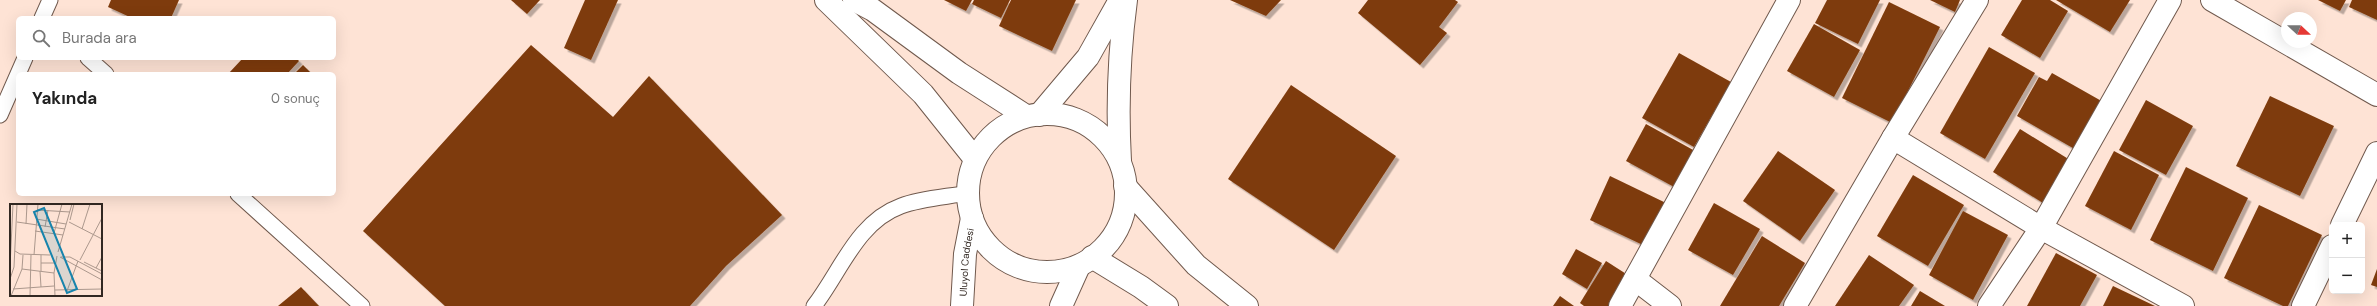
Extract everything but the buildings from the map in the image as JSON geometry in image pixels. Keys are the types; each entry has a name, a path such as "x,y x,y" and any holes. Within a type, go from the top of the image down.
{"street":[{"path":"826,0 923,94 975,160"},
{"path":"854,0 875,5 959,73 1032,116"},
{"path":"1032,116 1088,57 1120,0"},
{"path":"1126,0 1120,41 1118,123 1122,176 1125,205 1117,230 1101,251 1085,261 1053,272 1027,270 1003,259 984,242 972,218 968,193 969,175 975,160 988,140 1005,126 1032,116 1051,114 1077,120 1100,134 1116,154 1122,176 1196,265 1247,306"},
{"path":"1620,306 1789,0"},
{"path":"1795,306 1893,138 1977,0"},
{"path":"1989,306 2042,228 2170,0"},
{"path":"2212,0 2377,95"},
{"path":"1893,138 2042,228 2183,306"},
{"path":"2343,222 2377,153"},
{"name":"Uluyol Caddesi","path":"962,306 965,254 972,218"},
{"path":"2303,306 2329,252"},
{"path":"1062,306 1085,261"},
{"path":"1085,261 1141,287 1168,306"},
{"path":"1635,279 1670,306"}],"lane":[{"path":"44,16 50,0"},
{"path":"19,72 24,60"},
{"path":"90,60 104,72"},
{"path":"0,115 16,79"},
{"path":"814,306 828,288 850,250 872,222 901,206 968,193"},
{"path":"240,196 362,306"}]}
